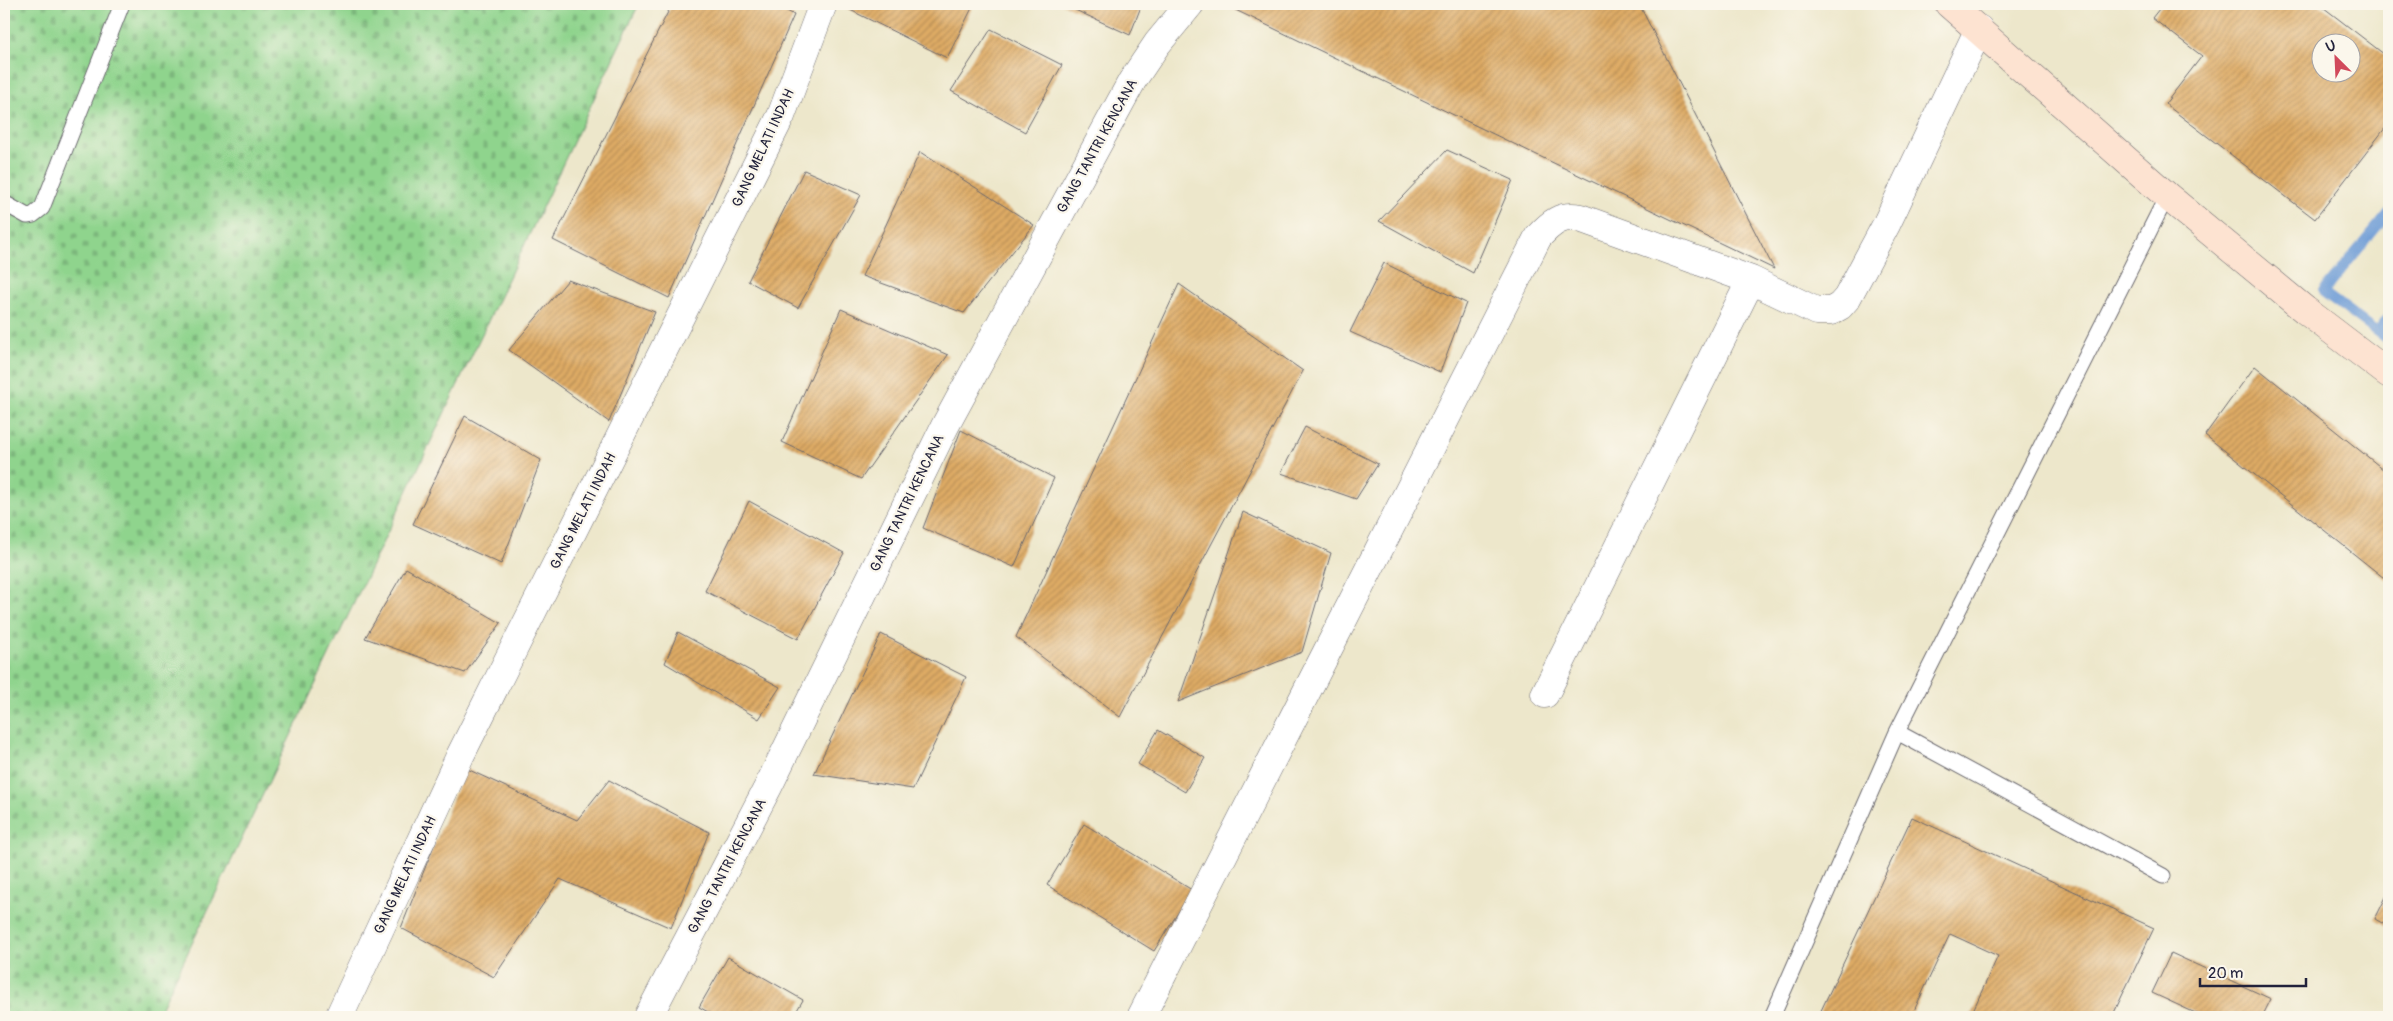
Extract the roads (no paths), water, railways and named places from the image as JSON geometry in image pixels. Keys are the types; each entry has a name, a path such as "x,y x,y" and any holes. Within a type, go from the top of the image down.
{"main road":[{"path":"1949,4 2167,196 2306,310 2389,374"}],"street":[{"name":"GANG MELATI INDAH","path":"339,1017 460,756 781,116 823,4"},
{"name":"GANG TANTRI KENCANA","path":"648,1017 768,786 945,426 1132,81 1190,4"},
{"path":"1140,1017 1538,237 1555,220 1571,216 1751,280 1816,312 1824,313 1840,306 1847,298 1886,225 1979,29"},
{"path":"1545,694 1751,280"}],"lane":[{"path":"4,203 27,216 42,208 122,4"},
{"path":"1772,1017 1897,732 2167,196"},
{"path":"1897,732 2163,876"}],"waterway":[{"path":"2389,212 2323,292 2389,341"},
{"path":"2377,332 2389,317"}]}
